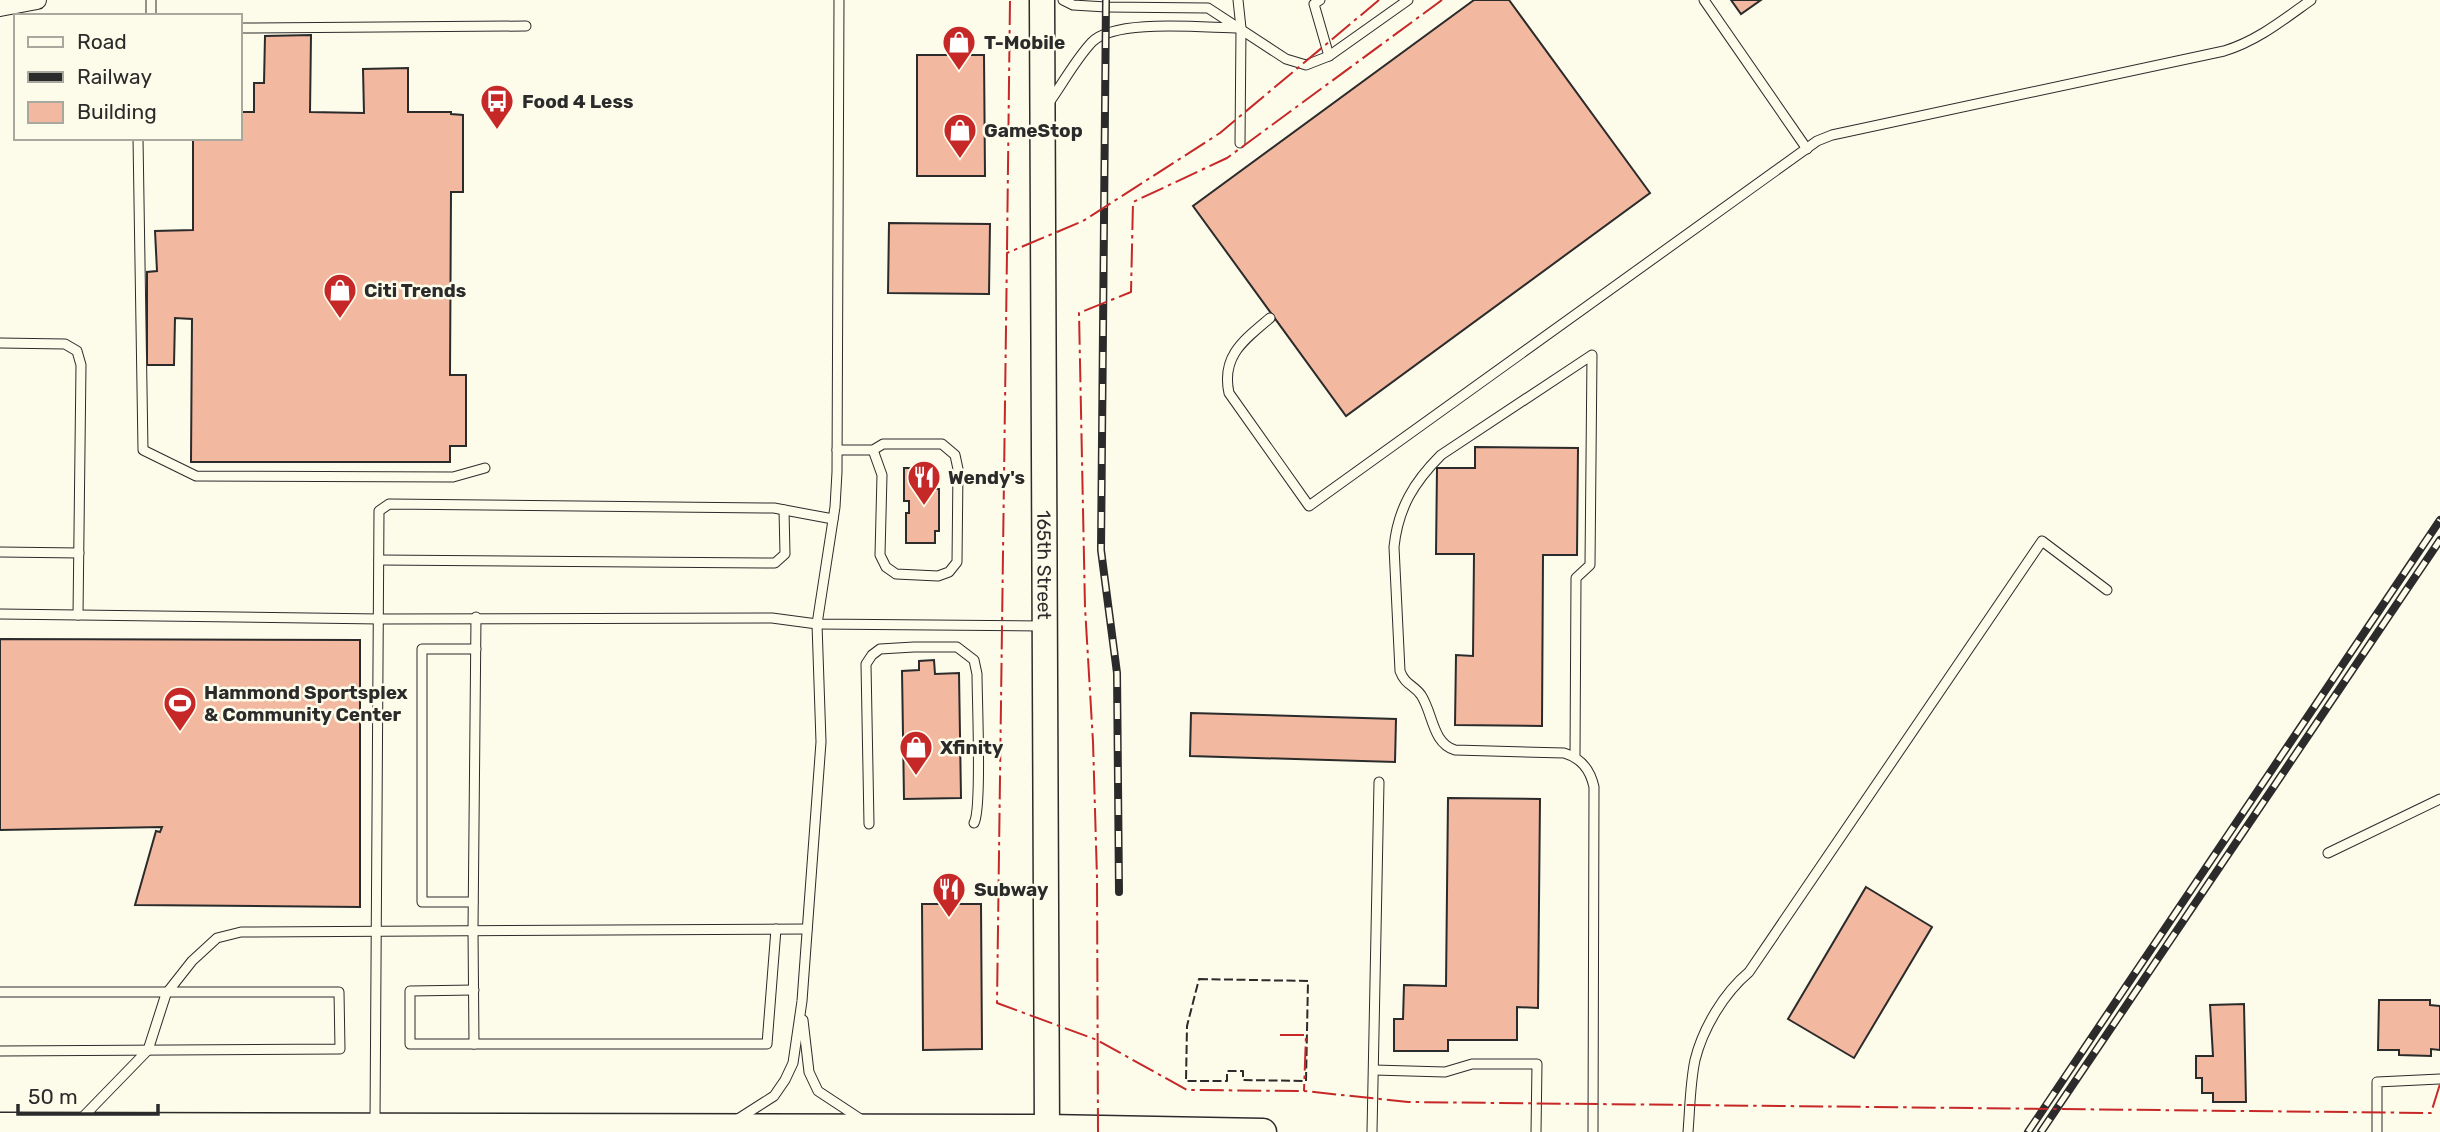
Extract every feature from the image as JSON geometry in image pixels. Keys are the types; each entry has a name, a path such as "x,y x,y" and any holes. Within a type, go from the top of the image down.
{"main road":[{"name":"165th Street","path":"1042,0 1047,1130"},
{"path":"0,1126 89,1129 875,1128 1263,1132"}],"street":[{"path":"0,7 37,0"}],"lane":[{"path":"718,1128 749,1114 774,1096 785,1080 793,1063 802,1001 821,741 817,624 833,519 837,450 839,0"},
{"path":"1063,0 1073,5 1106,7 1208,8 1286,59 1306,65 1329,57 1408,0"},
{"path":"1238,0 1241,29 1240,144"},
{"path":"1320,0 1314,4 1329,57"},
{"path":"1704,0 1807,149"},
{"path":"1270,318 1245,338 1234,353 1226,379 1229,393 1309,506 1807,149 1832,135 2232,49 2259,36 2311,0"},
{"path":"242,28 526,26"},
{"path":"1043,111 1092,41 1105,33 1135,27 1241,29"},
{"path":"138,140 143,450 196,476 453,477 485,468"},
{"path":"0,343 65,344 77,351 82,365 78,615"},
{"path":"1575,756 1576,578 1590,565 1592,355 1441,455 1421,475 1409,495 1396,529 1394,547 1400,671 1403,680 1421,694 1440,741 1455,750 1564,752 1575,756 1586,767 1594,787 1593,1132"},
{"path":"837,450 873,450 883,444 942,444 955,455 958,469 957,562 949,572 938,576 896,574 886,567 880,555 882,475 873,450"},
{"path":"375,1128 379,511 389,504 774,508 833,519"},
{"path":"379,560 775,563 785,554 784,510"},
{"path":"1688,1132 1695,1061 1699,1047 1722,1004 1733,986 1749,972 2042,541 2107,590"},
{"path":"0,552 79,553"},
{"path":"0,614 380,619 772,618 817,624 1045,626"},
{"path":"474,1044 472,930 476,617"},
{"path":"869,824 866,664 880,649 957,647 974,660 977,674 978,794 977,817 974,823"},
{"path":"473,902 422,902 422,649 476,649"},
{"path":"1373,1132 1379,782"},
{"path":"2328,853 2440,799"},
{"path":"474,990 410,991 410,1044 767,1044 776,929"},
{"path":"89,1129 148,1050 166,994 192,961 217,938 240,932 807,929"},
{"path":"0,992 339,992 340,1049 0,1051"},
{"path":"802,1001 809,1072 818,1091 875,1128"},
{"path":"1374,1070 1446,1072 1472,1063 1537,1064 1536,1132"},
{"path":"2377,1132 2377,1082 2440,1079"}],"building":[{"path":"1474,0 1509,0 1650,193 1346,416 1193,206"},
{"path":"1731,0 1761,0 1741,14"},
{"path":"311,35 310,112 364,113 363,69 408,68 408,112 451,112 463,115 463,192 451,192 450,375 466,375 466,446 450,446 450,462 191,462 192,319 175,318 174,365 147,365 147,272 157,271 155,231 193,230 193,140 242,140 242,112 254,112 254,83 264,83 265,36"},
{"path":"917,55 984,55 985,176 917,176"},
{"path":"889,223 990,224 989,294 888,293"},
{"path":"1475,447 1578,448 1577,555 1543,555 1542,726 1455,725 1456,655 1473,656 1474,554 1436,554 1437,468 1475,468"},
{"name":"Wendy's","path":"904,468 934,468 934,489 939,489 939,531 935,531 935,543 906,543 906,513 909,513 909,501 904,501"},
{"name":"Hammond Sportsplex & Community Center","path":"0,639 360,640 360,907 135,905 156,831 160,832 162,827 0,830"},
{"path":"934,660 935,674 959,673 961,798 904,799 902,671 919,670 919,661"},
{"path":"1191,713 1396,719 1395,762 1190,756"},
{"path":"1448,798 1540,799 1538,1008 1517,1007 1517,1040 1448,1040 1448,1051 1394,1051 1394,1019 1403,1019 1404,985 1446,986"},
{"path":"1866,887 1932,927 1854,1058 1788,1019"},
{"path":"922,904 981,904 982,1049 923,1050"},
{"path":"2379,1000 2430,1000 2430,1005 2440,1006 2440,1050 2431,1049 2431,1056 2399,1055 2399,1050 2378,1050"},
{"path":"2244,1004 2246,1102 2213,1102 2213,1093 2202,1093 2202,1078 2196,1078 2196,1056 2213,1056 2210,1005"}],"railway":[{"path":"1106,0 1101,550 1117,673 1119,892"},
{"path":"2028,1132 2440,520"},
{"path":"2041,1132 2440,540"}],"fence":[{"path":"1199,979 1308,981 1306,1081 1243,1080 1243,1071 1227,1071 1227,1081 1186,1081 1187,1026 1199,979"}],"power":[{"path":"1007,250 1010,0"},
{"path":"1379,0 1220,133 1083,221 1007,253 997,1003 1097,1040 1187,1090 1304,1091 1408,1102 2431,1113 2440,1084"},
{"path":"1098,1132 1097,878 1085,607 1079,313 1131,292 1133,202 1227,158 1442,0"},
{"path":"1280,1035 1306,1035 1304,1091"}],"place":[{"name":"T-Mobile","path":"959,72"},
{"name":"Food 4 Less","path":"497,131"},
{"name":"GameStop","path":"960,160"},
{"name":"Citi Trends","path":"340,320"},
{"name":"Wendy's","path":"924,507"},
{"name":"Hammond Sportsplex & Community Center","path":"180,733"},
{"name":"Xfinity","path":"916,777"},
{"name":"Subway","path":"949,919"}]}
